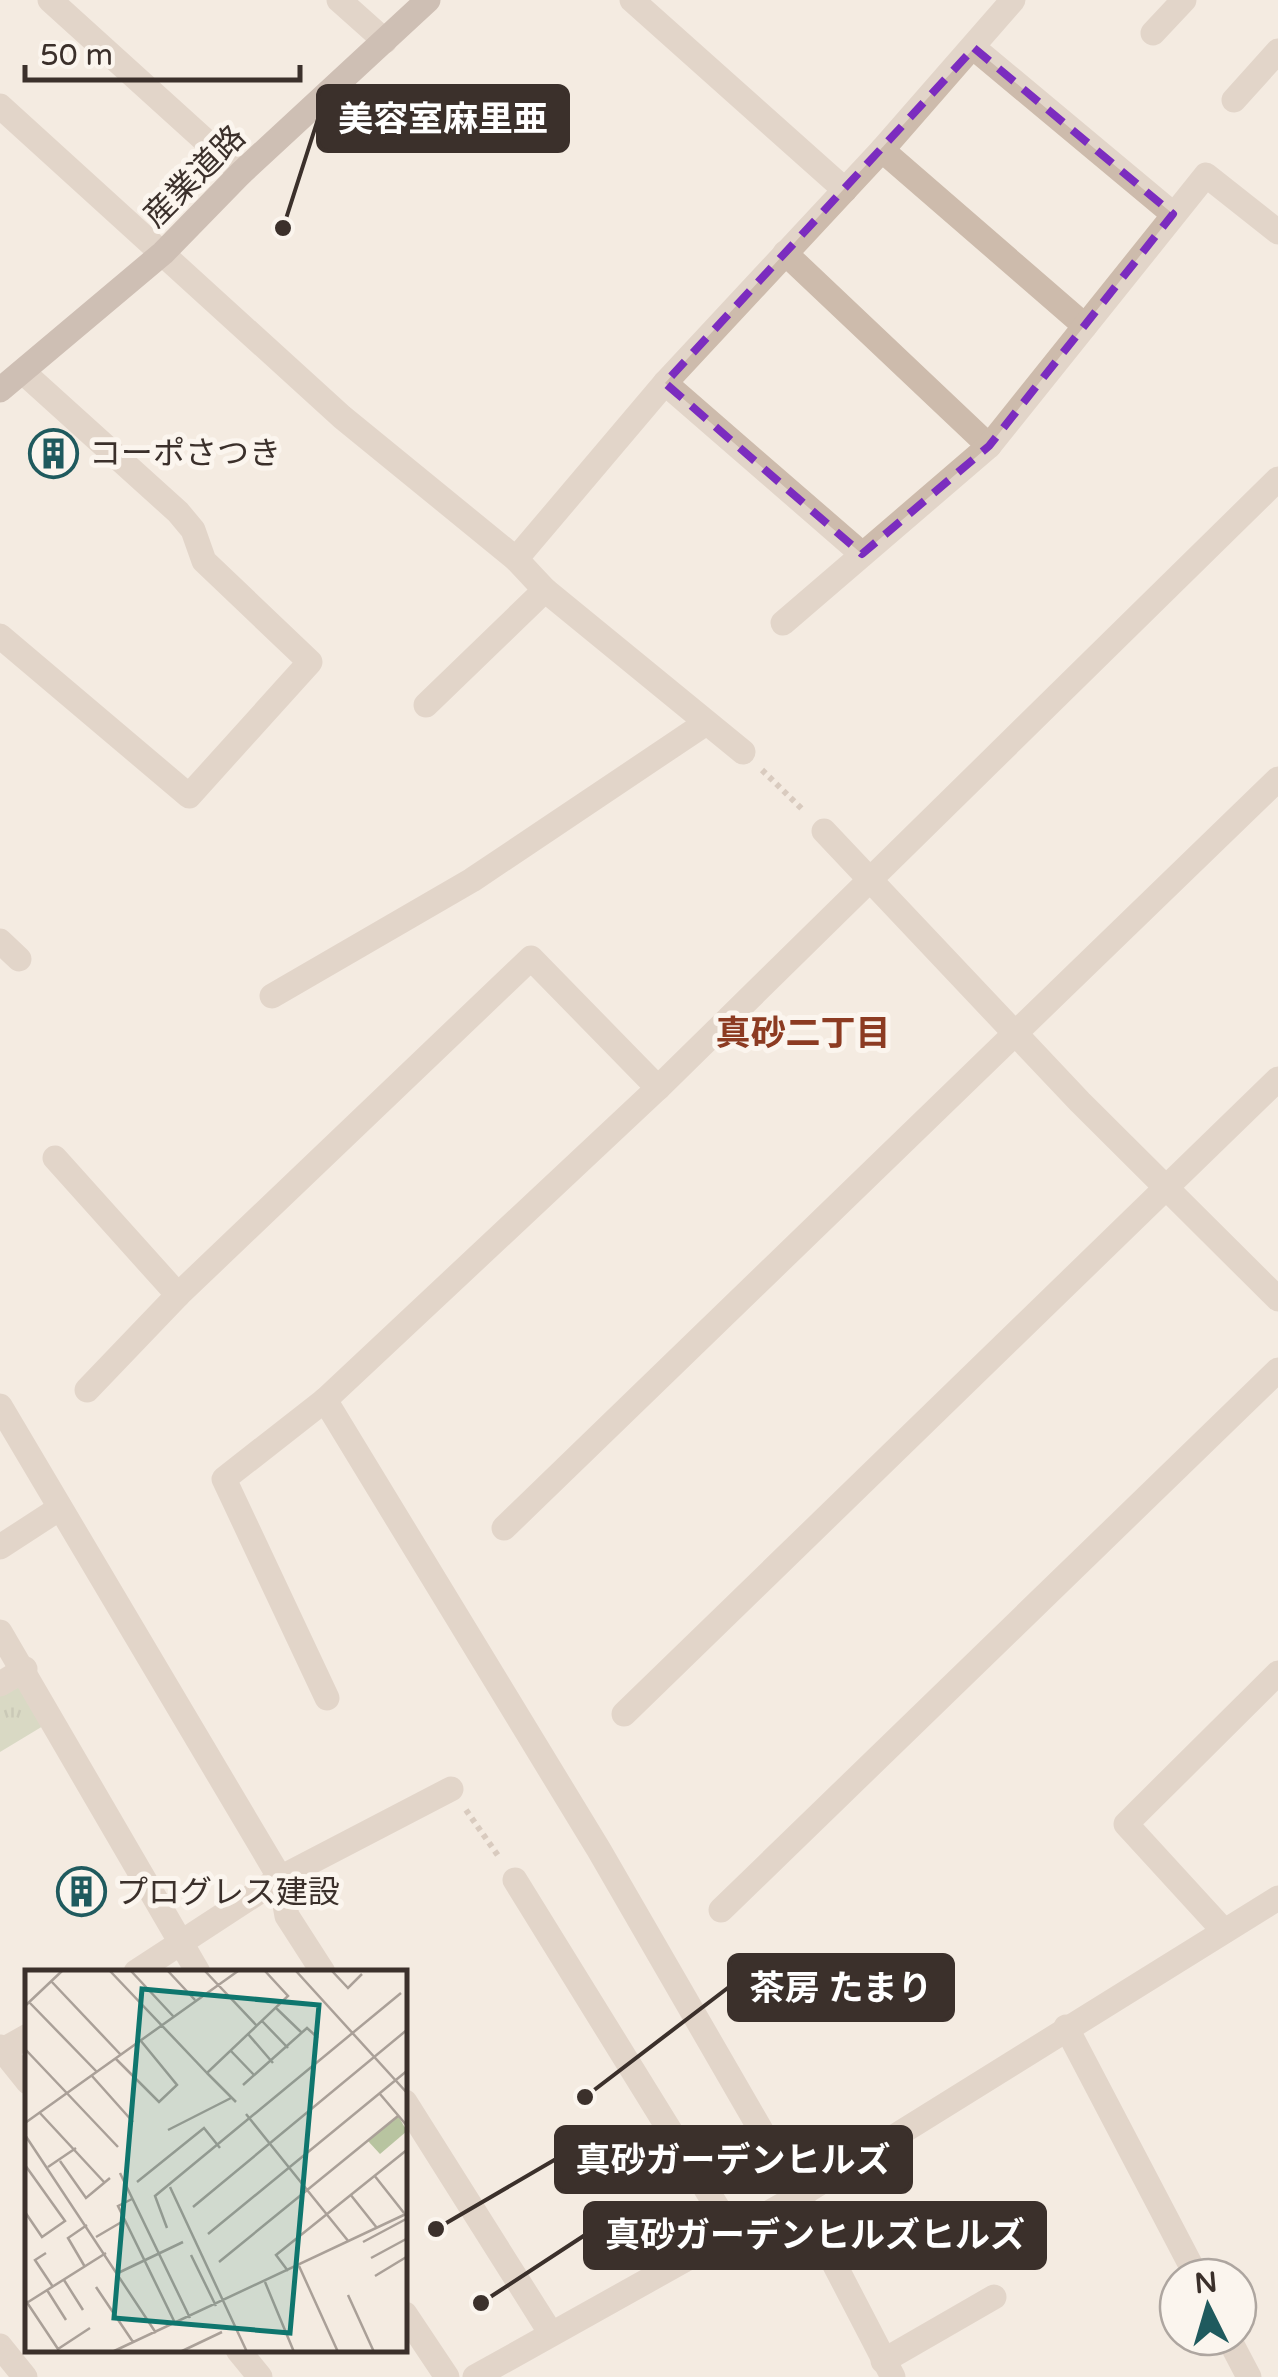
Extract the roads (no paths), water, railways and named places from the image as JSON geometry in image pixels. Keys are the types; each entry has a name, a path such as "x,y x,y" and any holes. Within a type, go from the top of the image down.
{"street":[{"path":"50,0 241,173"},
{"path":"339,0 384,42"},
{"name":"産業道路","path":"0,390 163,253 241,173 428,0"},
{"path":"632,0 844,190"},
{"path":"516,559 665,383 882,150 1013,0"},
{"path":"1153,33 1184,0"},
{"path":"974,48 1173,214"},
{"path":"1234,100 1278,52"},
{"path":"0,106 342,417 743,752"},
{"path":"882,150 1085,326"},
{"path":"782,623 989,446 1206,175 1278,232"},
{"path":"785,253 989,446"},
{"path":"0,636 188,796 310,662 204,561 193,530 178,512 23,372"},
{"path":"665,383 862,554"},
{"path":"327,1698 224,1479 324,1400 658,1088 1278,478"},
{"path":"426,704 545,590"},
{"path":"272,996 472,880 706,723"},
{"path":"504,1528 1278,779"},
{"path":"824,831 1278,1299"},
{"path":"0,941 19,959"},
{"path":"86,1390 178,1295 531,958 658,1088"},
{"path":"624,1714 1278,1079"},
{"path":"55,1158 178,1295"},
{"path":"721,1910 1278,1370"},
{"path":"324,1400 599,1850 800,2196 888,2369 994,2298"},
{"path":"0,1406 280,1878 288,1916 322,1970"},
{"path":"0,1547 60,1508"},
{"path":"0,1632 197,1970"},
{"path":"0,1684 25,1669"},
{"path":"1224,1931 1126,1824 1278,1673"},
{"path":"139,1970 280,1878 451,1789"},
{"path":"515,1880 732,2231"},
{"path":"475,2377 800,2196 1278,1898"},
{"path":"1066,2027 1186,2257"},
{"path":"25,2037 1,2049 25,2078"},
{"path":"408,2107 550,2332"},
{"path":"408,2318 448,2377"},
{"path":"0,2346 25,2377"},
{"path":"240,2352 260,2377"}],"place":[{"name":"美容室麻里亜","path":"283,228"},
{"name":"コーポさつき","path":"54,453"},
{"name":"プログレス建設","path":"81,1892"},
{"name":"茶房 たまり","path":"585,2097"},
{"name":"真砂ガーデンヒルズ","path":"436,2229"},
{"name":"真砂ガーデンヒルズヒルズ","path":"481,2303"}],"district":[{"name":"真砂二丁目","path":"803,1033"}]}
